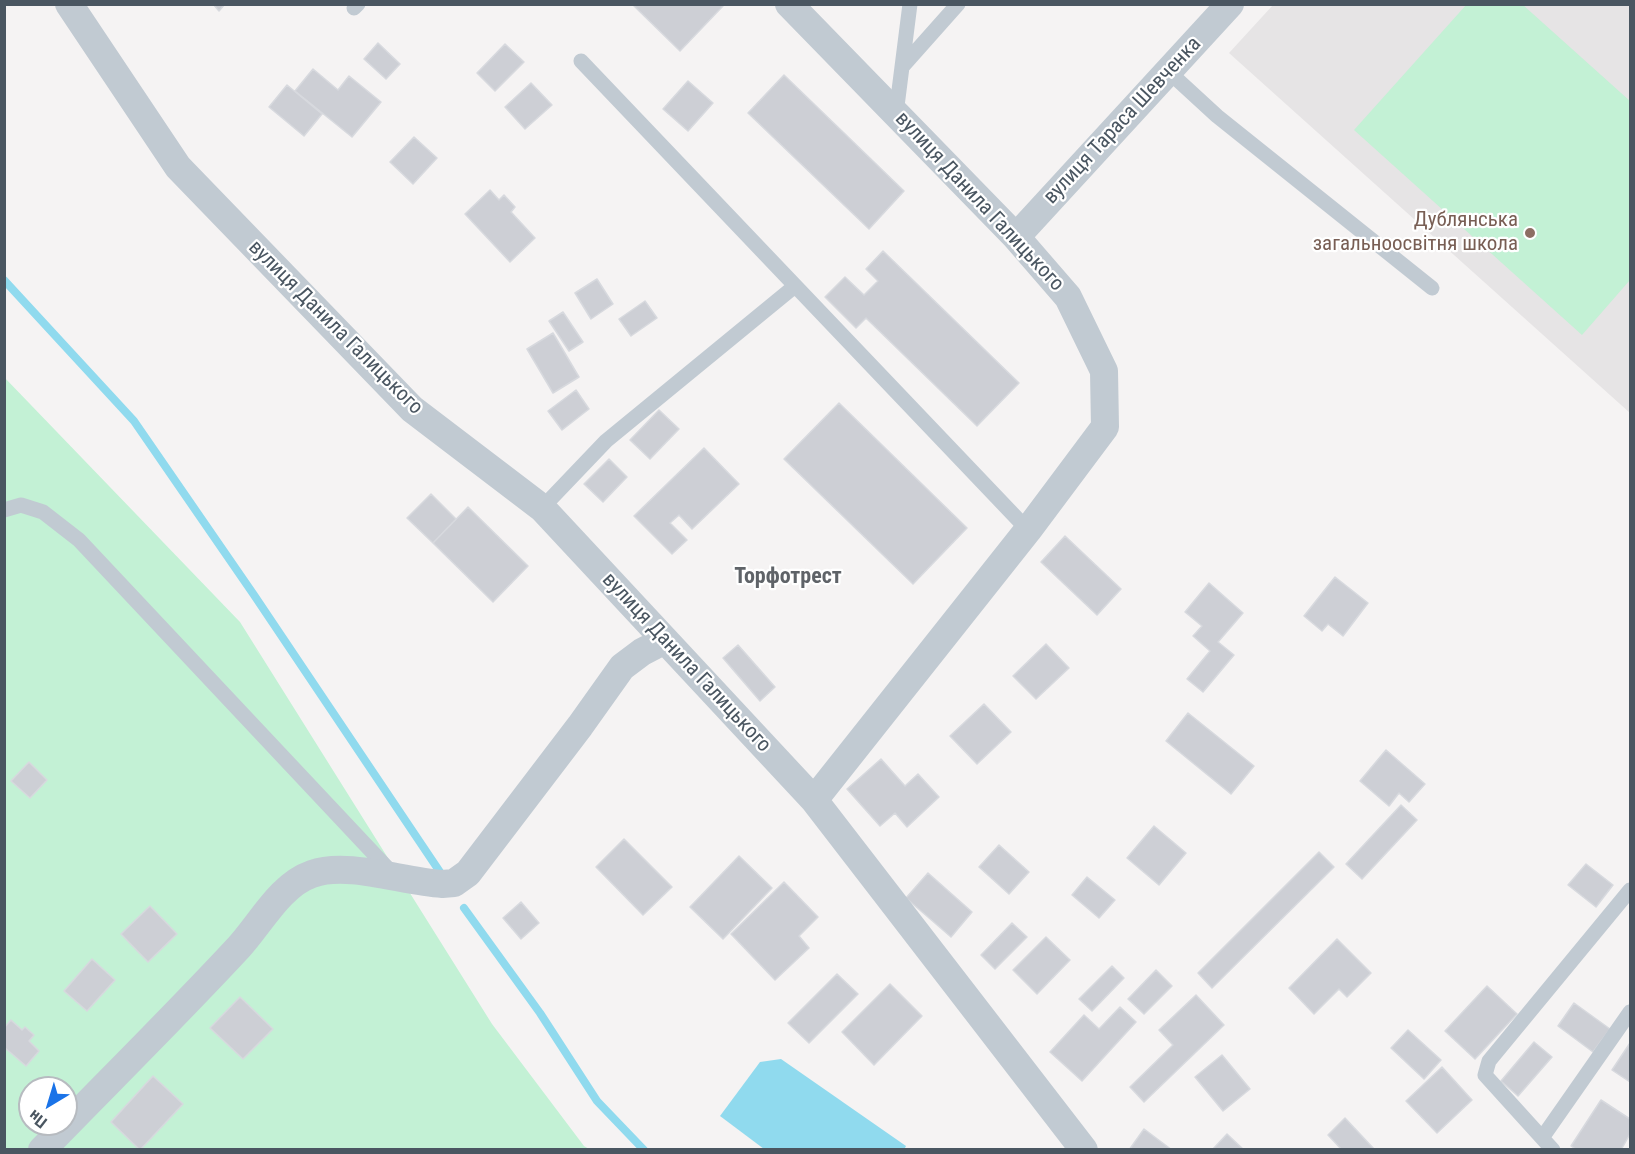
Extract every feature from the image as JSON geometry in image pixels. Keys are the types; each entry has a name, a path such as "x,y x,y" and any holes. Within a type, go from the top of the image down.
{"street":[{"name":"вулиця Данила Галицького","path":"69,4 178,167 412,409 542,508 814,800 1084,1149"},
{"name":"вулиця Данила Галицького","path":"789,4 1016,237 1068,297 1104,371 1105,427 1028,530 814,800"},
{"name":"вулиця Тараса Шевченка","path":"1016,237 1230,4"},
{"path":"42,1149 241,945 293,884 310,874 327,870 346,869 442,884 454,883 468,873 622,668 642,652 665,640"}],"lane":[{"path":"896,114 910,4"},
{"path":"902,67 958,4"},
{"path":"581,61 1028,530"},
{"path":"1168,71 1217,116 1432,288"},
{"path":"542,508 606,441 795,286"},
{"path":"4,510 21,505 43,512 79,540 397,878"},
{"path":"1553,1149 1485,1075 1489,1061 1630,890"},
{"path":"1542,1138 1630,1012"}],"shaded area":[{"name":"Дублянська загальноосвітня школа","path":"1273,5 1630,5 1630,413 1229,53"}],"green space":[{"path":"1467,4 1523,5 1630,101 1630,280 1582,335 1354,130"},
{"path":"4,377 240,622 492,1024 584,1146 589,1149 5,1149"}],"water":[{"path":"781,1059 906,1146 904,1150 764,1149 720,1116 760,1062"}],"building":[{"path":"213,4 225,4 219,11"},
{"path":"632,4 722,4 723,6 680,51"},
{"path":"378,43 400,64 386,79 364,59"},
{"path":"505,44 524,62 495,91 477,73"},
{"path":"313,69 338,90 349,76 381,102 352,137 295,91"},
{"path":"784,75 904,191 869,229 748,113"},
{"path":"688,81 713,103 688,131 663,109"},
{"path":"531,83 552,105 525,129 505,107"},
{"path":"287,85 322,114 304,136 269,107"},
{"path":"414,137 437,158 413,184 390,162"},
{"path":"490,190 499,200 504,195 515,207 511,212 535,238 510,262 465,214"},
{"path":"883,251 1019,383 977,426 866,318 856,328 825,297 845,277 864,295 878,281 866,269"},
{"path":"597,279 613,304 591,319 575,293"},
{"path":"645,301 657,318 631,336 619,319"},
{"path":"563,312 583,342 569,351 549,321"},
{"path":"553,333 579,377 553,393 527,349"},
{"path":"576,390 589,409 562,430 548,411"},
{"path":"839,403 967,528 913,584 784,459"},
{"path":"659,410 679,429 650,459 630,440"},
{"path":"704,448 739,484 692,529 679,515 670,523 687,540 672,554 634,516"},
{"path":"609,459 627,477 603,502 584,484"},
{"path":"431,494 456,519 433,543 407,518"},
{"path":"468,507 528,566 493,602 433,543"},
{"path":"1065,536 1121,589 1097,615 1041,562"},
{"path":"1335,577 1368,603 1343,636 1328,624 1322,631 1304,616"},
{"path":"1209,583 1243,613 1218,642 1234,655 1203,692 1187,679 1210,651 1193,636 1202,626 1185,612"},
{"path":"1046,644 1069,668 1036,699 1013,676"},
{"path":"738,645 775,687 760,701 723,658"},
{"path":"984,704 1011,732 977,764 950,736"},
{"path":"1188,713 1254,766 1231,794 1166,741"},
{"path":"1386,750 1425,784 1409,802 1399,793 1389,806 1360,781"},
{"path":"881,759 905,786 918,774 939,797 907,827 895,813 880,826 847,789"},
{"path":"29,762 47,780 30,798 11,781"},
{"path":"1401,805 1417,820 1362,879 1346,864"},
{"path":"1154,826 1186,853 1159,885 1127,858"},
{"path":"624,839 672,887 643,915 596,867"},
{"path":"999,845 1029,872 1009,894 979,867"},
{"path":"1319,852 1334,867 1212,988 1198,973"},
{"path":"739,856 772,888 723,939 690,907"},
{"path":"1586,864 1613,885 1596,907 1568,885"},
{"path":"928,873 972,912 951,937 906,898"},
{"path":"1087,877 1115,900 1099,918 1072,895"},
{"path":"784,882 818,917 799,936 809,948 775,980 731,934"},
{"path":"521,902 539,923 521,939 503,918"},
{"path":"150,906 177,934 148,962 121,934"},
{"path":"1012,923 1027,937 995,969 981,955"},
{"path":"1046,937 1070,960 1037,994 1013,970"},
{"path":"1337,939 1371,973 1347,997 1339,989 1314,1014 1289,988"},
{"path":"92,959 115,980 87,1011 64,991"},
{"path":"1112,966 1124,978 1092,1011 1079,999"},
{"path":"1156,970 1172,986 1144,1014 1128,999"},
{"path":"837,974 858,994 809,1043 788,1023"},
{"path":"890,984 922,1016 874,1065 842,1032"},
{"path":"1487,986 1517,1014 1475,1059 1445,1031"},
{"path":"1196,995 1224,1025 1144,1102 1130,1087 1173,1045 1159,1030"},
{"path":"240,997 273,1029 243,1059 210,1028"},
{"path":"1574,1003 1610,1029 1593,1052 1558,1026"},
{"path":"1120,1007 1136,1022 1082,1081 1050,1052 1084,1015 1099,1029"},
{"path":"11,1020 22,1030 25,1027 34,1035 29,1041 39,1051 26,1066 4,1047 4,1028"},
{"path":"1408,1030 1441,1060 1424,1079 1391,1048"},
{"path":"1534,1042 1552,1057 1518,1096 1501,1081"},
{"path":"1630,1043 1630,1082 1612,1070"},
{"path":"1222,1055 1250,1089 1223,1111 1195,1077"},
{"path":"1442,1067 1472,1100 1437,1133 1406,1101"},
{"path":"153,1076 183,1104 140,1150 111,1122"},
{"path":"1601,1100 1630,1119 1630,1134 1621,1150 1577,1150 1571,1146"},
{"path":"1345,1118 1375,1150 1342,1150 1328,1135"},
{"path":"1144,1129 1172,1150 1129,1150"},
{"path":"1227,1134 1244,1150 1212,1150"}],"waterway":[{"path":"4,280 134,421 442,875"},
{"path":"464,908 540,1013 597,1101 644,1150"}],"place":[{"name":"Дублянська загальноосвітня школа","path":"1530,233"}],"district":[{"name":"Торфотрест","path":"788,577"}]}
